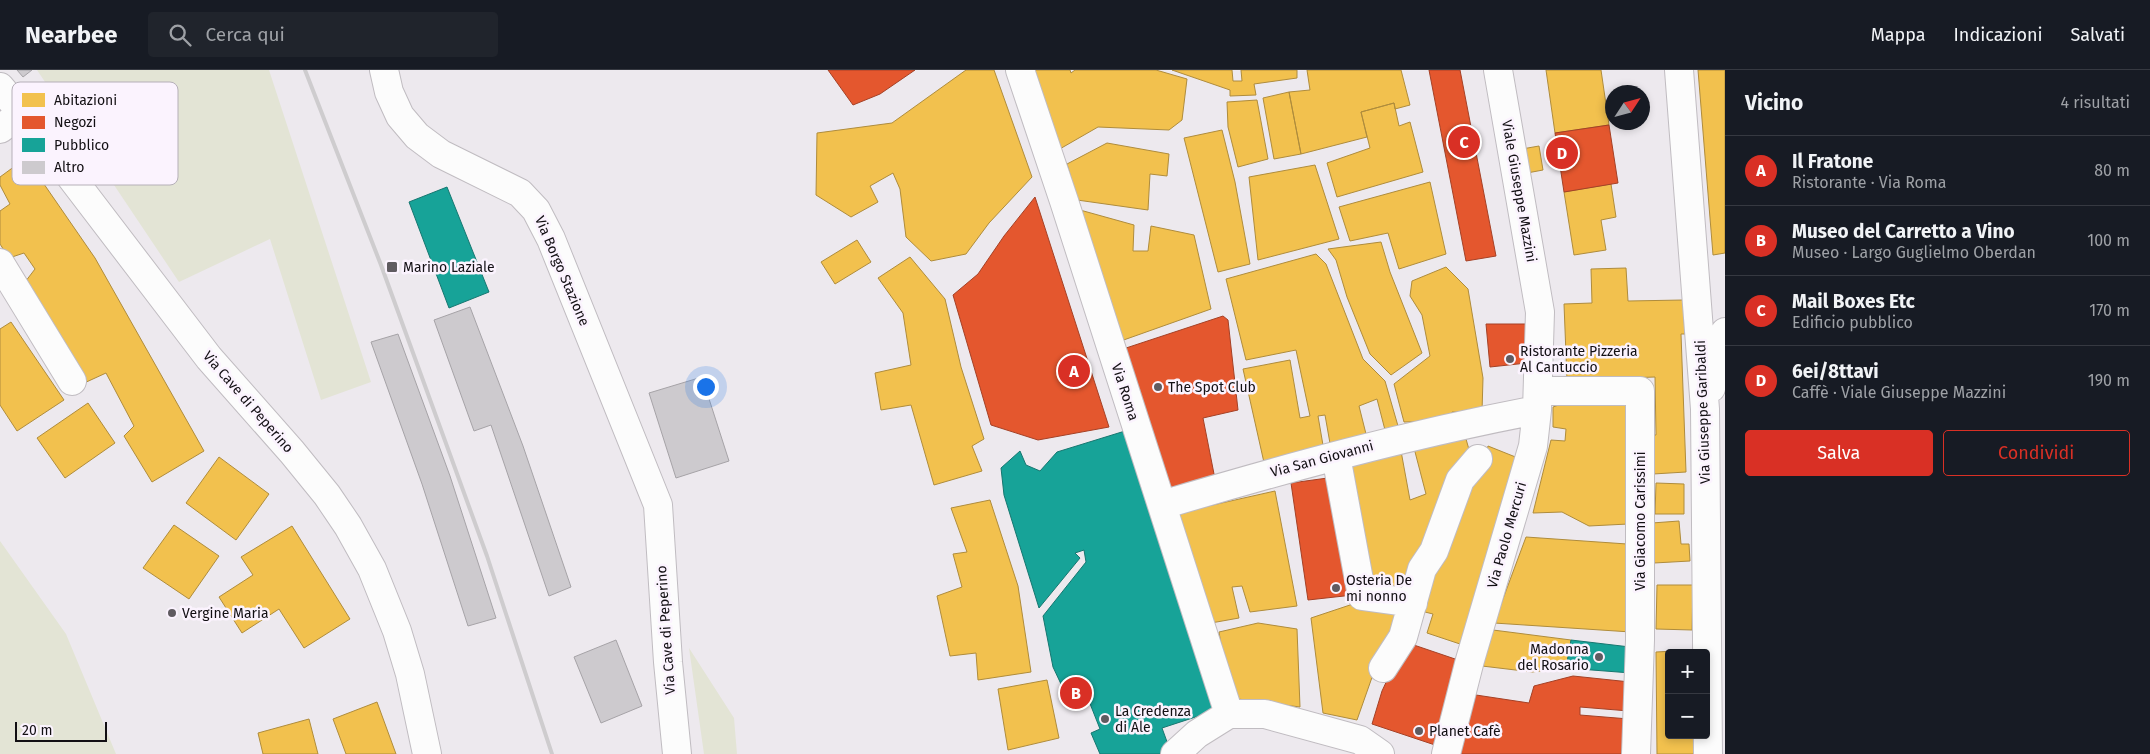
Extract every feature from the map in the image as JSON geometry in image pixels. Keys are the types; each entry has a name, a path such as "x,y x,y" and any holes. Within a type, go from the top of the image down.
{"street":[{"name":"Via Borgo Stazione","path":"384,70 389,92 400,116 417,136 441,154 520,193 536,210 551,239 658,505"},
{"name":"Via Roma","path":"1020,70 1229,714"},
{"name":"Viale Giuseppe Mazzini","path":"1498,70 1540,312"},
{"name":"Via Giuseppe Garibaldi","path":"1678,70 1706,408 1708,754"},
{"name":"Via Cave di Peperino","path":"0,87 12,101"},
{"path":"0,129 12,120"},
{"name":"Via Cave di Peperino","path":"77,185 209,358 303,466 348,526 372,568 398,631 410,674 427,754"},
{"path":"0,263 72,381"},
{"name":"Via Paolo Mercuri","path":"1446,754 1469,665 1533,446 1538,400 1540,312"},
{"path":"1706,408 1724,340"},
{"name":"Via Giacomo Carissimi","path":"1538,400 1640,391 1640,640 1636,754"},
{"name":"Via San Giovanni","path":"1162,505 1336,456 1483,420 1538,400"},
{"path":"1336,456 1362,596 1413,603"},
{"path":"1383,668 1403,637 1422,569 1434,551 1460,480 1478,459"},
{"name":"Via Cave di Peperino","path":"658,505 668,662 677,754"},
{"path":"1175,754 1197,734 1229,714 1264,714 1360,740 1380,754"}],"shaded area":[{"path":"37,70 269,70 371,382 321,400 270,239 179,282 114,185 178,185 178,82 45,82"},
{"path":"0,541 66,634 116,754 0,754"},
{"path":"689,648 734,718 737,754 704,754"}],"building: Abitazioni":[{"path":"966,70 994,70 1032,177 989,223 966,254 931,261 906,237 900,189 893,173 870,186 878,202 851,217 816,195 817,133 892,123"},
{"path":"1035,70 1070,70 1071,73 1075,70 1156,70 1187,79 1182,120 1169,130 1098,127 1058,150"},
{"path":"1172,70 1232,70 1233,81 1242,81 1241,70 1297,70 1297,78 1254,84 1256,95 1230,96 1230,90"},
{"path":"1307,70 1401,70 1410,105 1395,109 1394,103 1361,112 1367,137 1301,154 1289,92 1310,90"},
{"path":"1546,70 1601,70 1605,98 1605,126 1555,133"},
{"path":"1698,70 1725,70 1725,253 1713,255"},
{"path":"1289,92 1301,154 1274,159 1263,98"},
{"path":"1257,100 1268,159 1238,167 1228,127 1227,102"},
{"path":"1394,103 1399,126 1410,122 1423,172 1337,197 1327,163 1370,148 1361,112"},
{"path":"1222,130 1235,182 1250,264 1218,272 1184,138"},
{"path":"1107,143 1169,154 1167,176 1150,174 1148,210 1077,200 1067,164"},
{"path":"1539,146 1543,170 1527,173 1522,149"},
{"path":"1315,165 1339,239 1258,260 1249,177"},
{"path":"12,168 12,185 45,185 95,258 204,451 152,482 124,436 134,426 106,373 82,384 22,286 35,269 24,253 9,258 0,244 0,211 10,204 0,185 0,177"},
{"path":"1430,182 1446,254 1399,269 1388,233 1350,241 1339,207"},
{"path":"1611,184 1616,217 1601,220 1606,250 1574,255 1564,192"},
{"path":"1080,210 1134,225 1133,251 1148,251 1151,226 1194,235 1211,309 1118,342"},
{"path":"857,240 871,262 835,284 821,262"},
{"path":"1381,242 1390,272 1422,353 1391,375 1370,354 1347,297 1336,260 1328,249"},
{"path":"1316,254 1326,264 1363,359 1385,381 1398,426 1385,430 1377,399 1359,406 1367,438 1331,449 1325,415 1318,416 1324,451 1265,467 1243,369 1290,360 1300,418 1310,416 1296,350 1246,360 1226,279"},
{"path":"910,257 945,299 961,367 984,439 972,446 982,471 934,485 911,405 881,410 875,373 911,365 903,313 878,278"},
{"path":"1446,267 1468,289 1483,378 1482,412 1452,412 1453,421 1404,422 1394,384 1430,356 1422,315 1410,296 1412,281"},
{"path":"1626,268 1628,301 1683,300 1685,334 1681,334 1686,472 1653,474 1652,435 1656,435 1655,377 1567,380 1564,304 1592,303 1591,269"},
{"path":"11,322 64,400 17,431 0,405 0,329"},
{"path":"1575,399 1628,405 1628,524 1589,526 1562,512 1533,513 1551,440 1565,441 1566,429 1553,427 1553,407"},
{"path":"88,403 115,443 65,478 37,438"},
{"path":"1466,439 1472,460 1403,595 1368,588 1347,468 1401,451 1410,500 1426,494 1414,448"},
{"path":"1488,446 1518,458 1463,645 1427,633 1433,614 1421,611 1430,561 1484,462"},
{"path":"219,457 269,494 236,540 186,503"},
{"path":"1656,483 1684,484 1684,514 1655,514"},
{"path":"1275,491 1297,606 1250,612 1242,586 1232,587 1239,618 1211,623 1177,513"},
{"path":"990,500 1018,586 1031,672 978,680 976,653 950,656 937,596 962,587 953,554 967,552 951,508"},
{"path":"1679,521 1681,544 1689,544 1690,561 1654,563 1652,523"},
{"path":"174,525 219,556 189,599 143,568"},
{"path":"292,526 350,619 304,648 279,609 242,633 219,597 253,575 241,557"},
{"path":"1526,537 1627,544 1631,632 1494,623"},
{"path":"1657,585 1693,585 1692,630 1656,629"},
{"path":"1368,599 1404,610 1376,666 1357,720 1323,713 1311,618"},
{"path":"1258,623 1297,629 1300,707 1230,698 1219,632"},
{"path":"1493,630 1571,640 1566,668 1532,672 1482,666"},
{"path":"1656,652 1665,652 1665,739 1699,739 1699,754 1657,754"},
{"path":"1047,680 1059,738 1008,750 998,689"},
{"path":"377,702 396,754 346,754 333,719"},
{"path":"309,719 318,754 263,754 258,733"}],"building: Negozi":[{"path":"828,70 915,70 880,94 853,105"},
{"path":"1429,70 1460,70 1496,256 1466,261"},
{"path":"1605,126 1605,130 1610,130 1618,183 1564,192 1555,133"},
{"path":"1035,197 1109,427 1038,440 991,425 953,295 978,274 1004,236"},
{"path":"1223,316 1228,320 1238,410 1203,418 1215,479 1165,495 1120,350"},
{"path":"1486,324 1526,324 1527,363 1490,367"},
{"path":"1335,477 1353,595 1308,600 1291,483"},
{"path":"1405,642 1458,660 1435,745 1372,724 1382,691"},
{"path":"1573,676 1630,682 1629,711 1580,707 1580,715 1629,719 1630,754 1459,754 1476,695 1529,703 1534,686"}],"building: Pubblico":[{"path":"447,187 489,292 449,308 409,202"},
{"path":"1125,431 1220,709 1162,728 1170,750 1161,754 1100,754 1091,733 1100,729 1087,696 1069,701 1053,667 1043,616 1086,562 1084,550 1075,553 1080,558 1039,608 1004,495 1001,468 1020,451 1026,465 1040,471 1057,452"},
{"name":"Madonna del Rosario","path":"1571,640 1630,647 1631,673 1566,668"}],"building: Altro":[{"path":"17,70 32,70 23,77"},
{"path":"470,307 523,446 571,587 549,596 491,425 474,431 434,320"},
{"path":"398,334 450,476 496,618 468,626 422,484 371,342"},
{"path":"702,377 729,461 676,478 649,393"},
{"path":"616,640 642,706 601,723 574,657"}],"railway":[{"path":"305,70 381,265 487,556 552,754"}],"place":[{"name":"Mail Boxes Etc","path":"1464,142"},
{"name":"6ei/8ttavi","path":"1562,153"},
{"name":"Marino Laziale","path":"392,267"},
{"name":"Ristorante Pizzeria Al Cantuccio","path":"1510,359"},
{"name":"Il Fratone","path":"1074,371"},
{"name":"The Spot Club","path":"1158,387"},
{"name":"Osteria De mi nonno","path":"1336,588"},
{"name":"Vergine Maria","path":"172,613"},
{"name":"Madonna del Rosario","path":"1599,657"},
{"name":"Museo del Carretto a Vino","path":"1076,693"},
{"name":"La Credenza di Ale","path":"1105,719"},
{"name":"Planet Cafè","path":"1419,731"}]}
